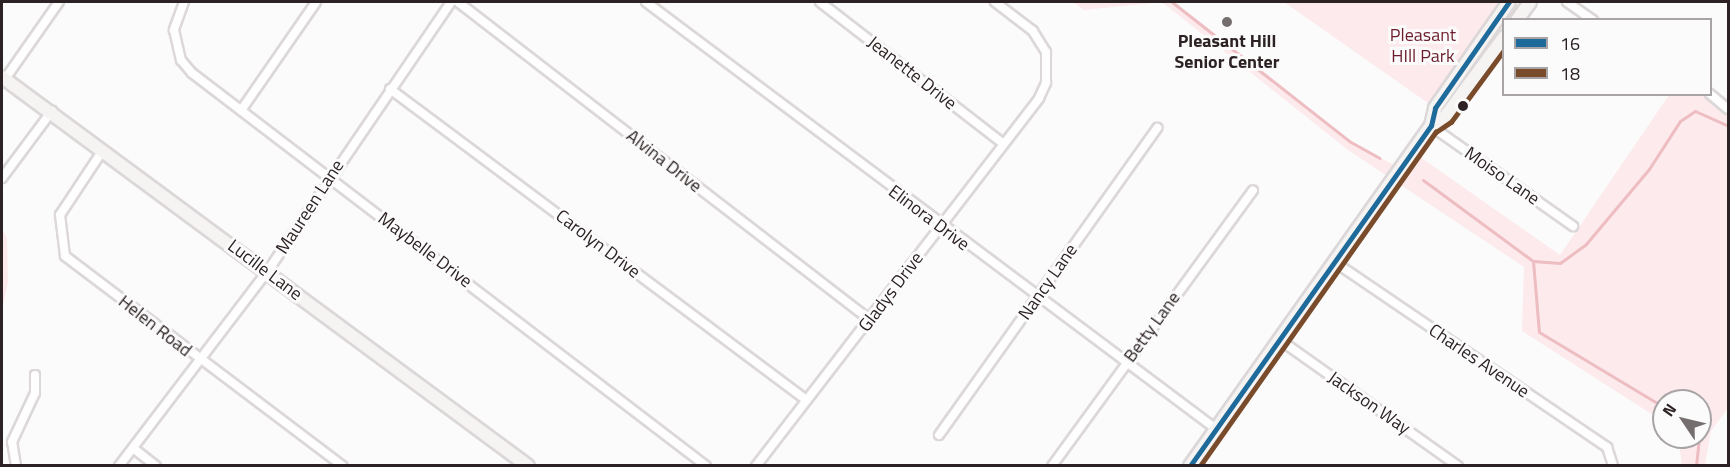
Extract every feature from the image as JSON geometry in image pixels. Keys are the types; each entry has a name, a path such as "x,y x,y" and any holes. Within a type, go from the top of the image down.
{"main road":[{"path":"1190,465 1336,263 1431,126 1435,108 1509,2"},
{"path":"1518,18 1530,2"},
{"path":"1431,126 1445,117 1502,38"},
{"name":"Lucille Lane","path":"3,78 52,111 528,465"}],"street":[{"path":"3,78 59,2"},
{"name":"Maybelle Drive","path":"184,2 176,18 181,60 329,177 706,465"},
{"path":"242,109 316,2"},
{"name":"Maureen Lane","path":"119,465 267,272 329,177 451,2"},
{"name":"Alvina Drive","path":"458,2 870,320"},
{"name":"Elinora Drive","path":"646,2 1036,298 1216,429"},
{"name":"Jeanette Drive","path":"820,2 1004,144"},
{"name":"Gladys Drive","path":"756,465 1004,144 1046,83 1046,52 1033,31 995,2"},
{"path":"1567,2 1590,18"},
{"name":"Carolyn Drive","path":"390,88 806,399"},
{"path":"1712,96 1728,109"},
{"path":"2,178 52,111"},
{"name":"Moiso Lane","path":"1431,126 1574,226"},
{"name":"Nancy Lane","path":"939,435 1157,128"},
{"name":"Helen Road","path":"103,150 60,215 65,256 200,361 343,465"},
{"name":"Betty Lane","path":"1052,465 1253,190"},
{"name":"Charles Avenue","path":"1336,263 1607,447 1613,465"},
{"name":"Jackson Way","path":"1280,340 1458,465"},
{"path":"16,465 12,442 35,393 36,375"},
{"path":"133,448 156,465"}],"green space":[{"path":"1073,2 1162,2 1084,10"},
{"path":"1162,2 1172,2 1349,141 1401,169 1413,152 1560,255 1668,96 1711,96 1728,109 1728,408 1712,430 1712,389 1652,389 1652,414 1522,331 1524,267 1348,150"},
{"name":"Pleasant HIll Park","path":"1284,2 1509,2 1435,108"},
{"path":"2,229 7,238 8,282 2,310"},
{"path":"1680,449 1708,449 1705,465 1682,465"}],"waterway":[{"path":"1172,2 1349,141 1380,158"},
{"path":"1423,180 1533,261 1560,263 1586,244 1649,169 1680,121 1695,111 1728,126"},
{"path":"1533,261 1539,332 1652,400"},
{"path":"1696,466 1698,449"}],"transit line":[{"name":"16","path":"1190,466 1431,126 1435,108 1509,2"},
{"name":"18","path":"1200,466 1436,132 1451,122 1502,53"}],"place":[{"name":"Pleasant Hill Senior Center","path":"1227,22"}]}
